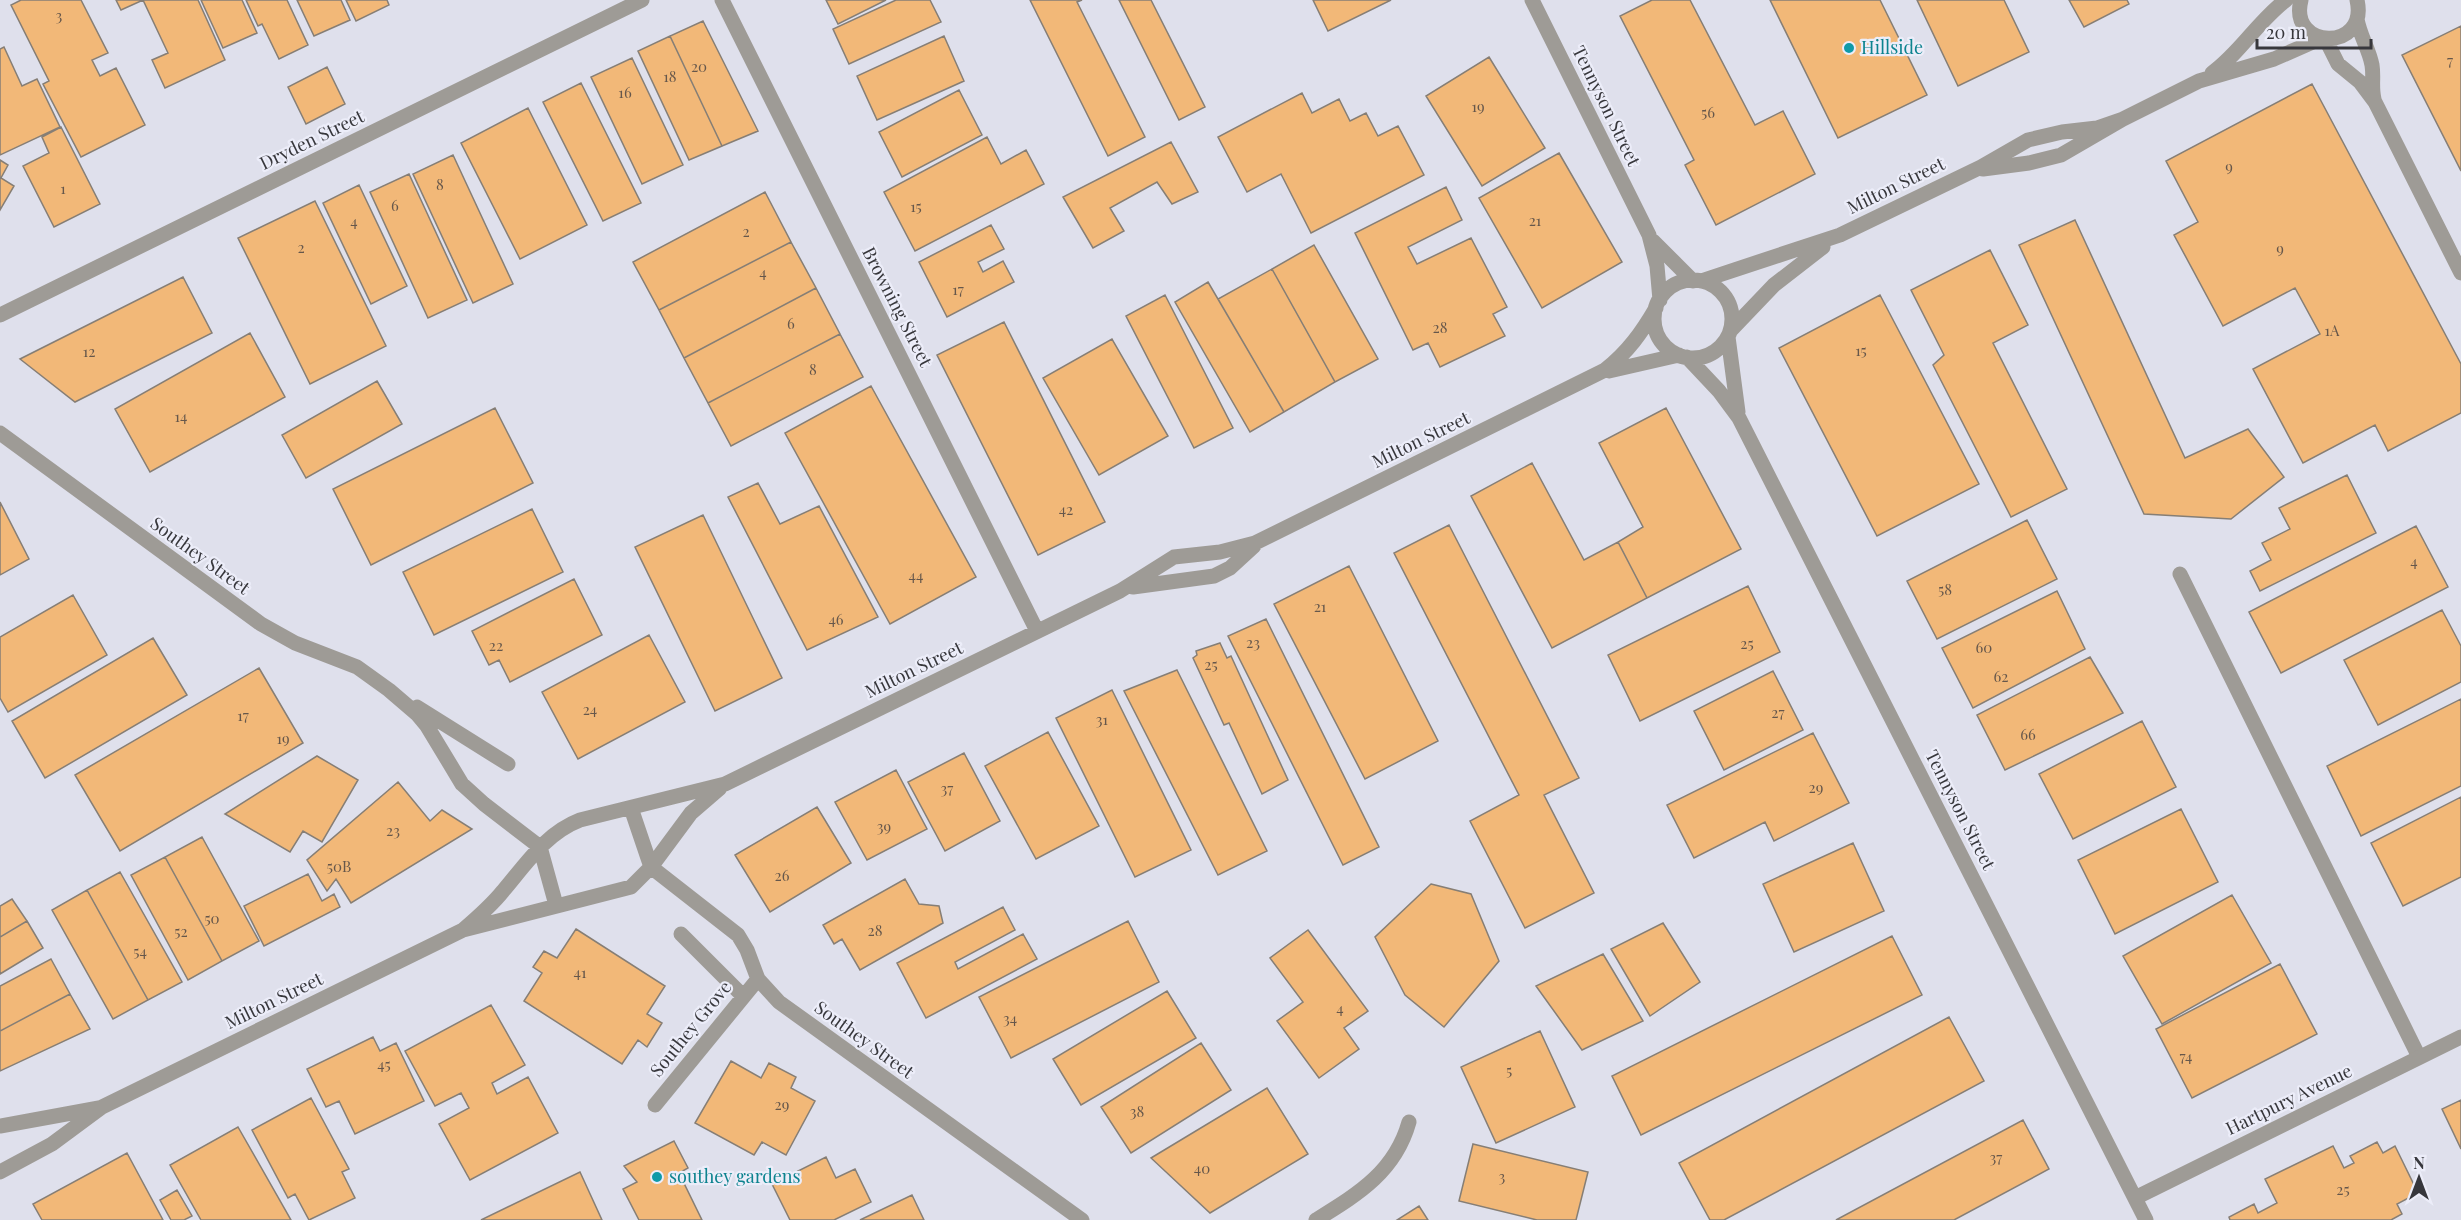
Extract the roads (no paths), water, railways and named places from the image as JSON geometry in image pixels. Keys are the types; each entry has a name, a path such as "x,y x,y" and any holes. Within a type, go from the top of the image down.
{"street":[{"name":"Dryden Street","path":"0,315 642,0"},
{"name":"Browning Street","path":"722,0 1037,631"},
{"name":"Tennyson Street","path":"1532,0 1645,228 1656,257 1658,304"},
{"name":"Milton Street","path":"1968,173 2056,157 2123,119 2199,81 2228,60 2266,17 2286,0"},
{"path":"2301,0 2302,22 2310,32 2324,38 2338,64 2360,82 2375,102 2461,273"},
{"path":"2357,0 2359,33 2372,66 2372,88 2375,102"},
{"path":"2358,18 2368,0"},
{"name":"Milton Street","path":"2199,81 2274,59 2324,38 2337,38 2347,33 2358,18"},
{"name":"Milton Street","path":"1697,281 1840,235 1968,173 2028,140 2051,134 2097,128 2123,119"},
{"name":"Tennyson Street","path":"1645,228 1660,249 1697,281"},
{"name":"Milton Street","path":"1729,333 1774,285 1840,235"},
{"path":"1697,281 1716,288 1726,299 1732,314 1729,333 1718,350 1711,354 1703,357 1683,356 1660,339 1655,324 1658,304 1664,293 1677,284 1697,281"},
{"name":"Milton Street","path":"463,930 492,904 540,847 566,826 580,820 725,784 1120,591 1174,557 1220,552 1264,539 1595,375 1614,363 1631,346 1658,304"},
{"name":"Tennyson Street","path":"1729,333 1733,391 1739,418"},
{"name":"Milton Street","path":"1595,375 1623,367 1683,356"},
{"name":"Tennyson Street","path":"1683,356 1719,391 1739,418 2146,1220"},
{"name":"Southey Street","path":"0,434 261,624 295,643 357,666 389,690 417,714 427,726 459,779 473,795 540,847"},
{"name":"Milton Street","path":"1120,591 1141,585 1220,574 1264,539"},
{"path":"2180,574 2419,1057"},
{"name":"Southey Street","path":"389,690 508,764"},
{"name":"Milton Street","path":"0,1172 45,1149 102,1107 463,930 626,889 637,883 651,867 692,813 725,784"},
{"path":"632,808 651,867"},
{"path":"540,847 556,905"},
{"name":"Southey Street","path":"651,867 738,935 747,950 758,979 778,1002 1082,1220"},
{"path":"681,934 742,996"},
{"name":"Southey Grove","path":"656,1105 758,979"},
{"name":"Hartpury Avenue","path":"2135,1198 2461,1036"},
{"name":"Milton Street","path":"0,1126 102,1107"},
{"path":"1317,1220 1363,1190 1382,1172 1404,1143 1409,1122"}],"place":[{"name":"Hillside","path":"1849,48"},
{"name":"southey gardens","path":"657,1177"}]}
